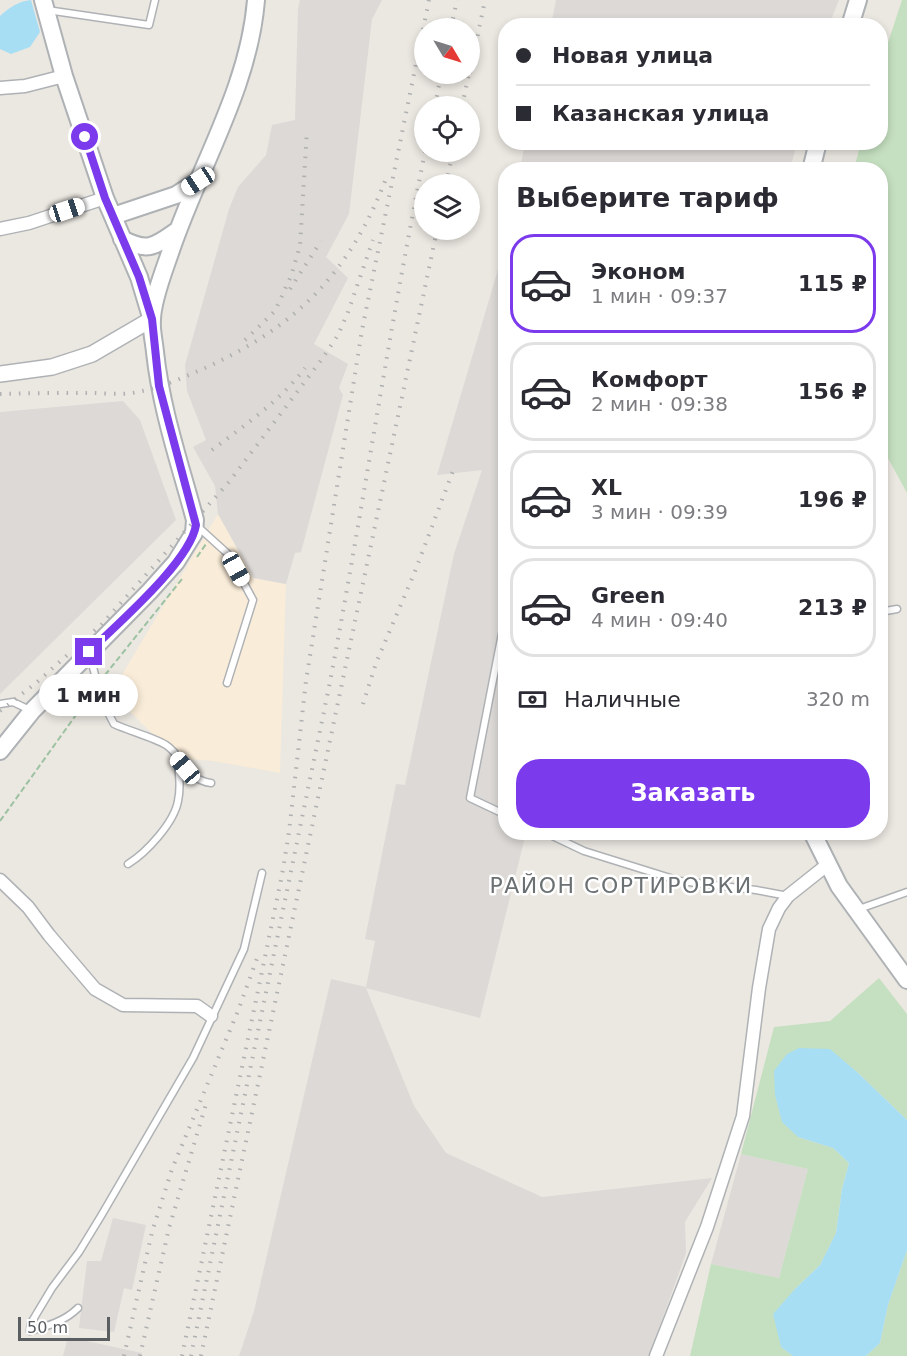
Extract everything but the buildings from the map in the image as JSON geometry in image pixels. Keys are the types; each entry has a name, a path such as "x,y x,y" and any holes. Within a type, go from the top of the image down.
{"main road":[{"path":"152,319 163,274 178,230 234,93 246,56 254,22 256,0"},
{"path":"852,18 858,0"},
{"path":"0,751 32,711 176,562 194,533 195,522 159,386 152,319 139,277 105,198 64,76 44,5"},
{"path":"113,216 176,195 198,181"},
{"path":"122,239 136,246 148,247 161,242 178,230"},
{"path":"816,840 827,865 855,911 907,980"}],"street":[{"path":"0,88 25,86 64,76"},
{"path":"0,229 29,223 105,198"},
{"path":"0,374 52,367 92,354 152,319"},
{"path":"656,1356 707,1227 743,1116 769,929 779,908 788,896 827,865"},
{"path":"0,880 28,907 95,989 123,1005 197,1006 211,1016"}],"lane":[{"path":"44,5 149,25 154,0"},
{"path":"195,522 228,554 253,600 227,683"},
{"path":"888,611 897,609"},
{"path":"89,652 102,701 114,724 167,746 202,782 211,783"},
{"path":"498,654 470,798 498,811"},
{"path":"0,704 13,702 32,711"},
{"path":"128,864 138,858 162,831 178,804 180,783 177,758"},
{"path":"561,840 584,851 680,881 788,896"},
{"path":"78,1308 69,1316 30,1331 31,1323 52,1288 79,1252 193,1058 244,949 262,873"},
{"path":"855,911 907,892"}],"shaded area":[{"path":"300,0 382,0 372,19 349,214 326,257 348,278 314,344 348,364 339,388 343,395 301,552 295,553 286,584 254,578 218,514 215,486 193,447 206,440 187,391 185,365 229,209 238,187 266,155 272,125 295,120"},
{"path":"556,0 839,0 832,18 552,18"},
{"path":"524,150 795,150 792,162 521,162"},
{"path":"498,268 498,840 524,840 480,1018 366,988 414,1106 446,1153 542,1197 712,1178 685,1222 686,1253 649,1356 239,1356 254,1311 331,979 366,987 375,941 365,939 396,784 405,785 454,554 482,470 437,475"},
{"path":"123,401 140,420 176,520 0,694 0,412"},
{"path":"218,514 253,578 286,584 280,773 213,761 177,758 111,693"},
{"path":"741,1154 808,1169 779,1278 711,1264"},
{"path":"113,1218 146,1225 132,1290 124,1288 114,1332 79,1328 87,1261 101,1261"},
{"path":"68,1337 142,1353 141,1356 63,1356"}],"green space":[{"path":"902,0 907,0 907,493 888,458 888,162 856,162 859,150 888,150 888,43"},
{"path":"879,978 907,1014 907,1120 857,1072 798,1137 833,1148 849,1163 842,1189 836,1233 820,1265 795,1289 781,1347 793,1356 690,1356 711,1264 779,1278 808,1169 741,1154 774,1027 830,1021"},
{"path":"907,1250 907,1356 866,1356 880,1343 888,1305"}],"water":[{"path":"31,0 40,32 30,47 11,54 0,49 0,16 14,5"},
{"path":"799,1048 830,1049 907,1120 907,1250 888,1305 880,1343 866,1356 793,1356 781,1347 773,1314 820,1265 836,1233 842,1189 849,1163 833,1148 798,1137 782,1122 775,1095 774,1071 787,1054"}],"railway":[{"path":"182,1356 282,875 306,681 362,330 429,0"},
{"path":"453,18 457,0"},
{"path":"480,24 485,0"},
{"path":"437,96 439,84"},
{"path":"464,96 467,84"},
{"path":"245,340 275,311 291,276 300,246 307,130"},
{"path":"191,1356 329,687 423,162"},
{"path":"448,174 451,162"},
{"path":"0,394 132,393 179,379 238,352 268,334 317,292 338,267 356,240 373,210 387,176"},
{"path":"0,711 36,683 102,624 229,482 338,335 373,240"},
{"path":"201,1356 435,240"},
{"path":"290,289 321,241"},
{"path":"212,450 273,402 305,368"},
{"path":"363,704 376,663 414,574 453,471"},
{"path":"124,1356 152,1232 172,1169 238,1011 259,953"},
{"path":"140,1356 169,1228 206,1104"}],"district":[{"name":"РАЙОН СОРТИРОВКИ","path":"621,885"}],"route":[{"path":"85,137 105,198 139,277 152,319 159,386 196,525 194,533 176,562 89,652"}]}
